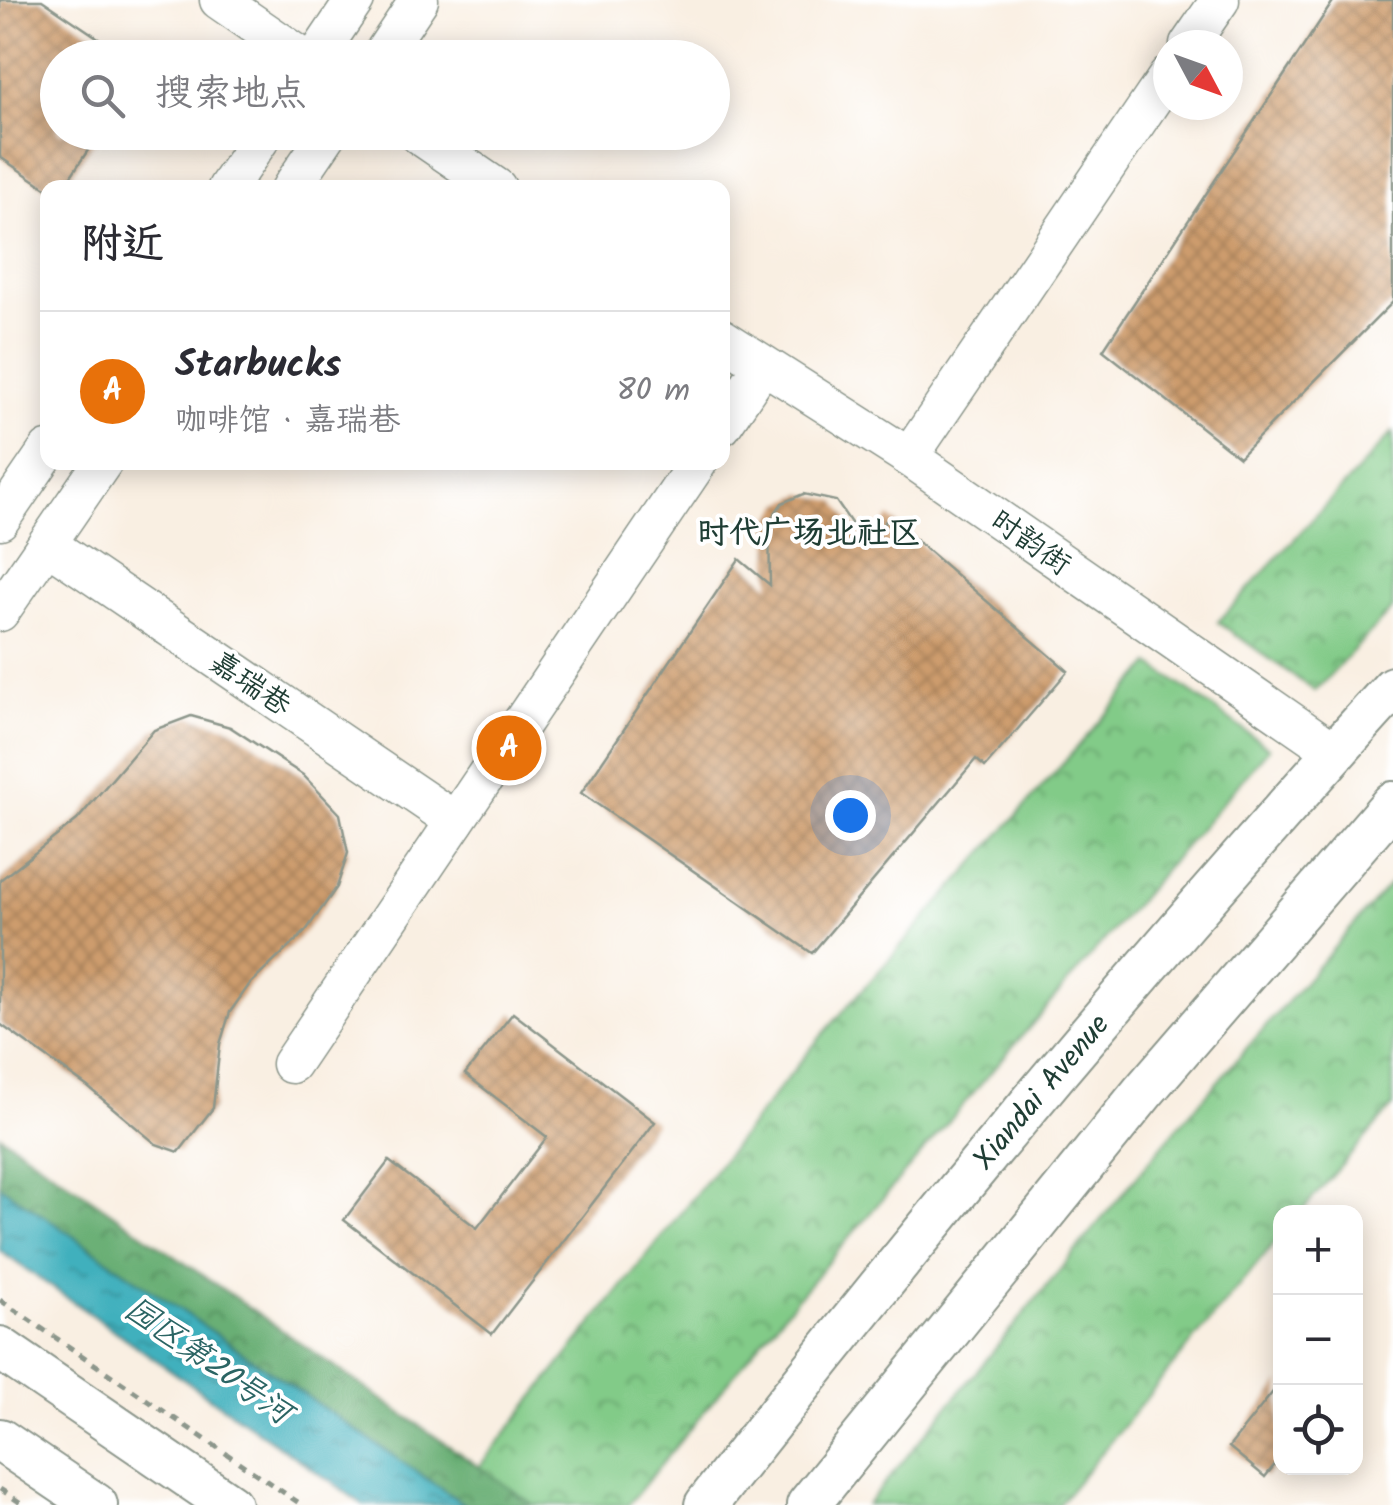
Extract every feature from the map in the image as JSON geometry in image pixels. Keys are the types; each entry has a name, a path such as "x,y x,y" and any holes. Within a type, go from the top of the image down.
{"main road":[{"name":"Xiandai Avenue","path":"706,1505 806,1376 1071,1058 1393,688"},
{"path":"808,1505 1130,1107 1393,803"},
{"path":"0,1348 230,1505"},
{"path":"0,1440 96,1505"}],"street":[{"path":"219,0 277,40"},
{"path":"328,40 356,0"},
{"path":"392,40 419,0"},
{"path":"1199,30 1220,0"},
{"path":"909,458 1153,98"},
{"path":"232,180 253,150"},
{"path":"296,180 317,150"},
{"path":"441,150 485,180"},
{"name":"时韵街","path":"730,343 909,458 1335,752"},
{"path":"730,414 764,365"},
{"path":"0,520 40,462"},
{"path":"0,612 98,470"},
{"path":"291,1064 693,470"},
{"name":"嘉瑞巷","path":"47,544 454,821"}],"path":[{"path":"0,1300 302,1505"},
{"path":"0,1488 24,1505"}],"green space":[{"path":"1393,432 1393,608 1315,691 1218,622"},
{"path":"1151,664 1269,748 781,1317 628,1505 534,1505 479,1467 817,1041"},
{"path":"1393,880 1393,1106 1307,1205 1273,1205 1273,1244 1058,1505 867,1505 1165,1142"},
{"path":"0,1135 534,1505 465,1505 0,1186"}],"water":[{"name":"园区第20号河","path":"0,1186 465,1505 364,1505 0,1251"}],"building":[{"path":"0,0 42,0 101,40 40,40 40,150 88,150 68,180 40,180 40,184 0,157"},
{"path":"1334,0 1393,0 1393,302 1239,457 1103,350"},
{"path":"803,494 836,501 866,545 889,517 1068,671 985,767 976,759 812,953 581,793 739,559 770,585 769,522 782,503"},
{"path":"191,716 230,727 303,775 340,814 348,853 337,887 305,932 249,985 230,1012 220,1044 213,1108 179,1152 156,1144 88,1087 0,1024 0,880 77,820 154,730"},
{"path":"513,1013 655,1122 492,1334 344,1220 389,1161 477,1228 547,1137 465,1074"},
{"path":"1273,1392 1273,1467 1265,1477 1229,1447"}],"place":[{"name":"Starbucks","path":"509,748"}],"district":[{"name":"时代广场北社区","path":"809,532"}]}
